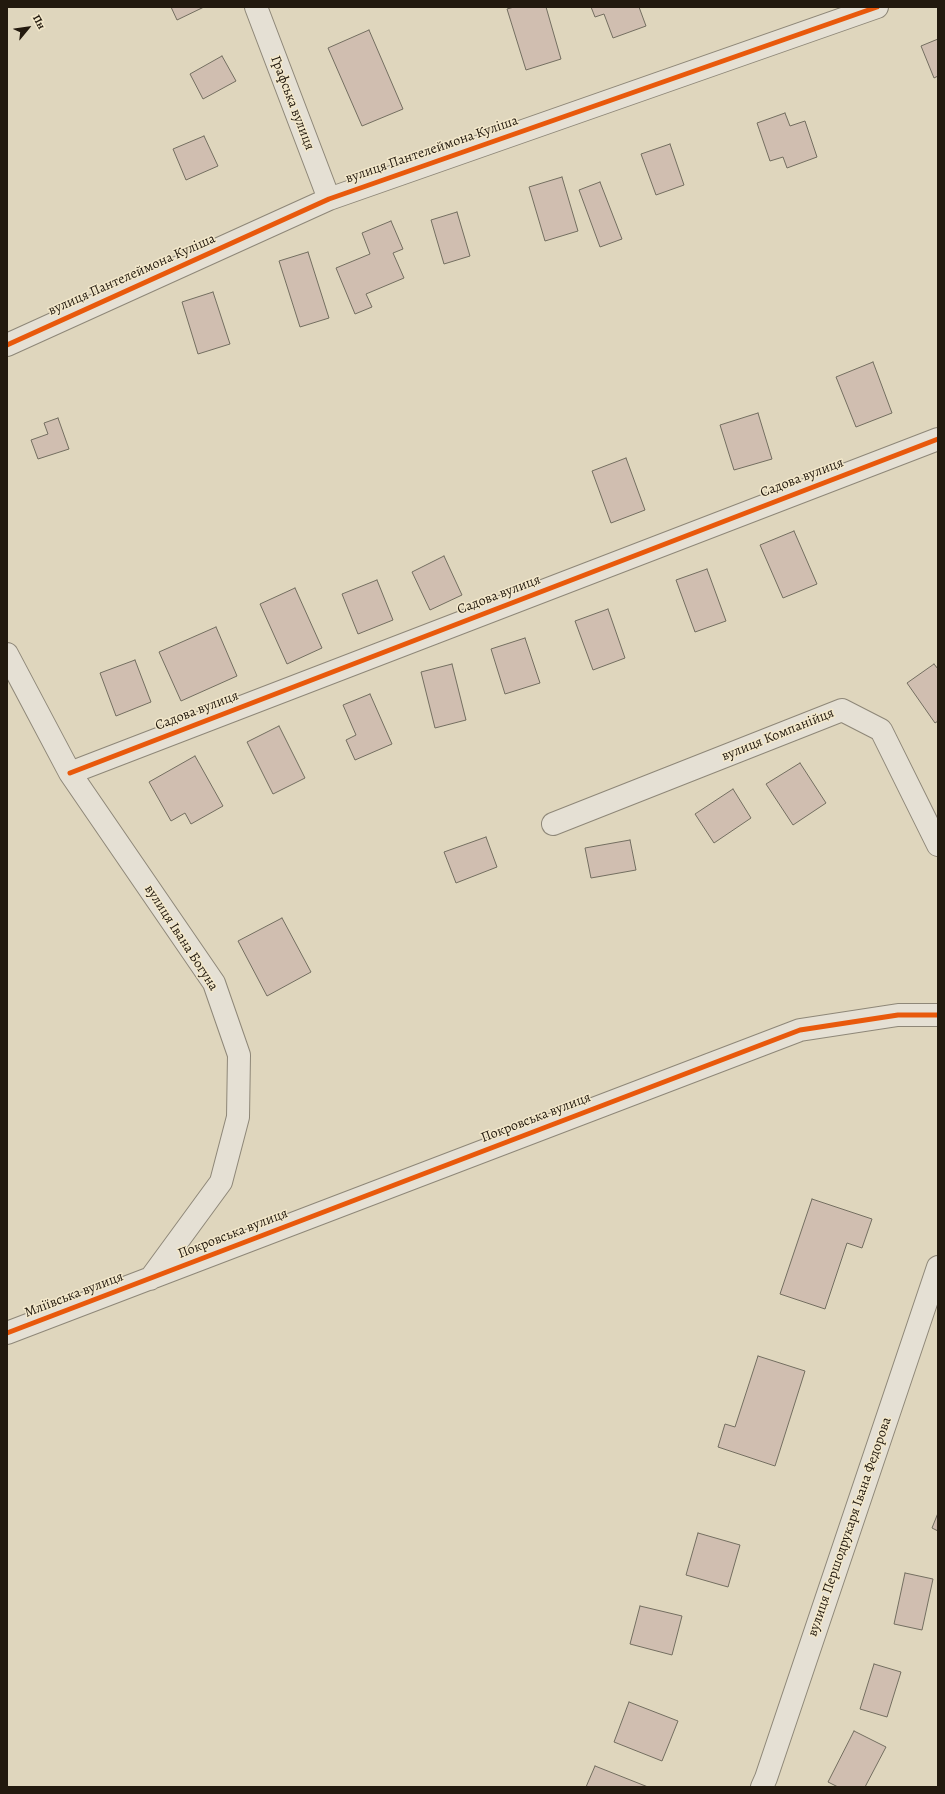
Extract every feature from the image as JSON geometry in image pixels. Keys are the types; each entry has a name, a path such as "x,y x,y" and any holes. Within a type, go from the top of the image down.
{"street":[{"name":"Графська вулиця","path":"256,7 329,199"},
{"name":"вулиця Пантелеймона Куліша","path":"7,345 329,199 877,7"},
{"name":"Садова вулиця","path":"70,773 938,439"},
{"name":"вулиця Івана Богуна","path":"7,654 70,773 214,983 239,1055 238,1116 220,1182 150,1279"},
{"name":"вулиця Компанійця","path":"553,824 842,710 881,730 938,845"},
{"name":"Покровська вулиця","path":"150,1279 800,1030 898,1015 938,1015"},
{"name":"вулиця Першодрукаря Івана Федорова","path":"762,1787 938,1267"},
{"name":"Мліївська вулиця","path":"7,1333 150,1279"}],"building":[{"path":"171,7 204,7 177,20"},
{"path":"514,7 546,7 561,59 526,70 507,9"},
{"path":"591,7 639,7 646,26 613,38 604,14 595,17"},
{"path":"369,30 403,109 362,126 328,48"},
{"path":"938,39 938,76 934,78 921,46"},
{"path":"222,56 236,81 203,99 190,74"},
{"path":"785,113 790,126 805,121 817,157 787,168 783,157 770,161 757,123"},
{"path":"204,136 218,166 186,180 173,149"},
{"path":"670,144 684,185 656,195 641,154"},
{"path":"562,177 578,231 545,241 529,187"},
{"path":"600,182 622,239 600,247 579,190"},
{"path":"457,212 470,256 444,264 431,220"},
{"path":"391,221 403,249 393,253 404,278 366,294 372,307 355,314 336,268 370,254 362,233"},
{"path":"308,252 329,318 300,327 279,261"},
{"path":"213,292 230,344 198,354 182,302"},
{"path":"873,362 892,413 856,427 836,377"},
{"path":"758,413 772,459 734,470 720,425"},
{"path":"58,418 69,449 38,459 31,440 48,434 44,423"},
{"path":"626,458 645,510 611,523 592,471"},
{"path":"794,531 817,584 783,598 760,545"},
{"path":"444,556 462,595 430,610 412,572"},
{"path":"707,569 726,621 695,632 676,580"},
{"path":"377,580 393,620 358,634 342,594"},
{"path":"295,588 322,648 287,664 260,604"},
{"path":"608,609 625,658 593,670 575,621"},
{"path":"216,627 237,676 181,701 159,652"},
{"path":"525,638 540,683 505,694 491,649"},
{"path":"135,660 151,702 116,716 100,673"},
{"path":"452,664 466,720 435,728 421,672"},
{"path":"934,664 938,669 938,721 935,723 907,683"},
{"path":"370,694 392,744 355,760 346,740 356,735 343,705"},
{"path":"279,726 305,778 273,794 247,742"},
{"path":"195,756 223,806 191,824 185,813 171,821 149,782"},
{"path":"800,763 826,803 793,825 766,784"},
{"path":"733,789 751,818 714,843 695,814"},
{"path":"486,837 497,867 456,883 444,852"},
{"path":"630,840 636,870 591,878 585,848"},
{"path":"282,918 311,972 267,996 238,941"},
{"path":"812,1199 872,1219 862,1248 847,1243 825,1309 780,1294"},
{"path":"758,1356 805,1371 775,1466 718,1447 725,1424 735,1427"},
{"path":"938,1513 938,1531 932,1528"},
{"path":"698,1533 740,1545 728,1587 686,1575"},
{"path":"905,1573 933,1579 922,1630 894,1624"},
{"path":"640,1606 682,1616 672,1655 630,1644"},
{"path":"874,1664 901,1672 887,1717 860,1709"},
{"path":"629,1702 678,1721 662,1761 614,1742"},
{"path":"854,1731 886,1747 865,1787 838,1787 828,1782"},
{"path":"595,1766 648,1787 586,1787"}],"cycle path":[{"path":"7,345 329,199 877,7"},
{"path":"70,773 938,439"},
{"path":"7,1333 800,1030 898,1015 938,1015"}]}
